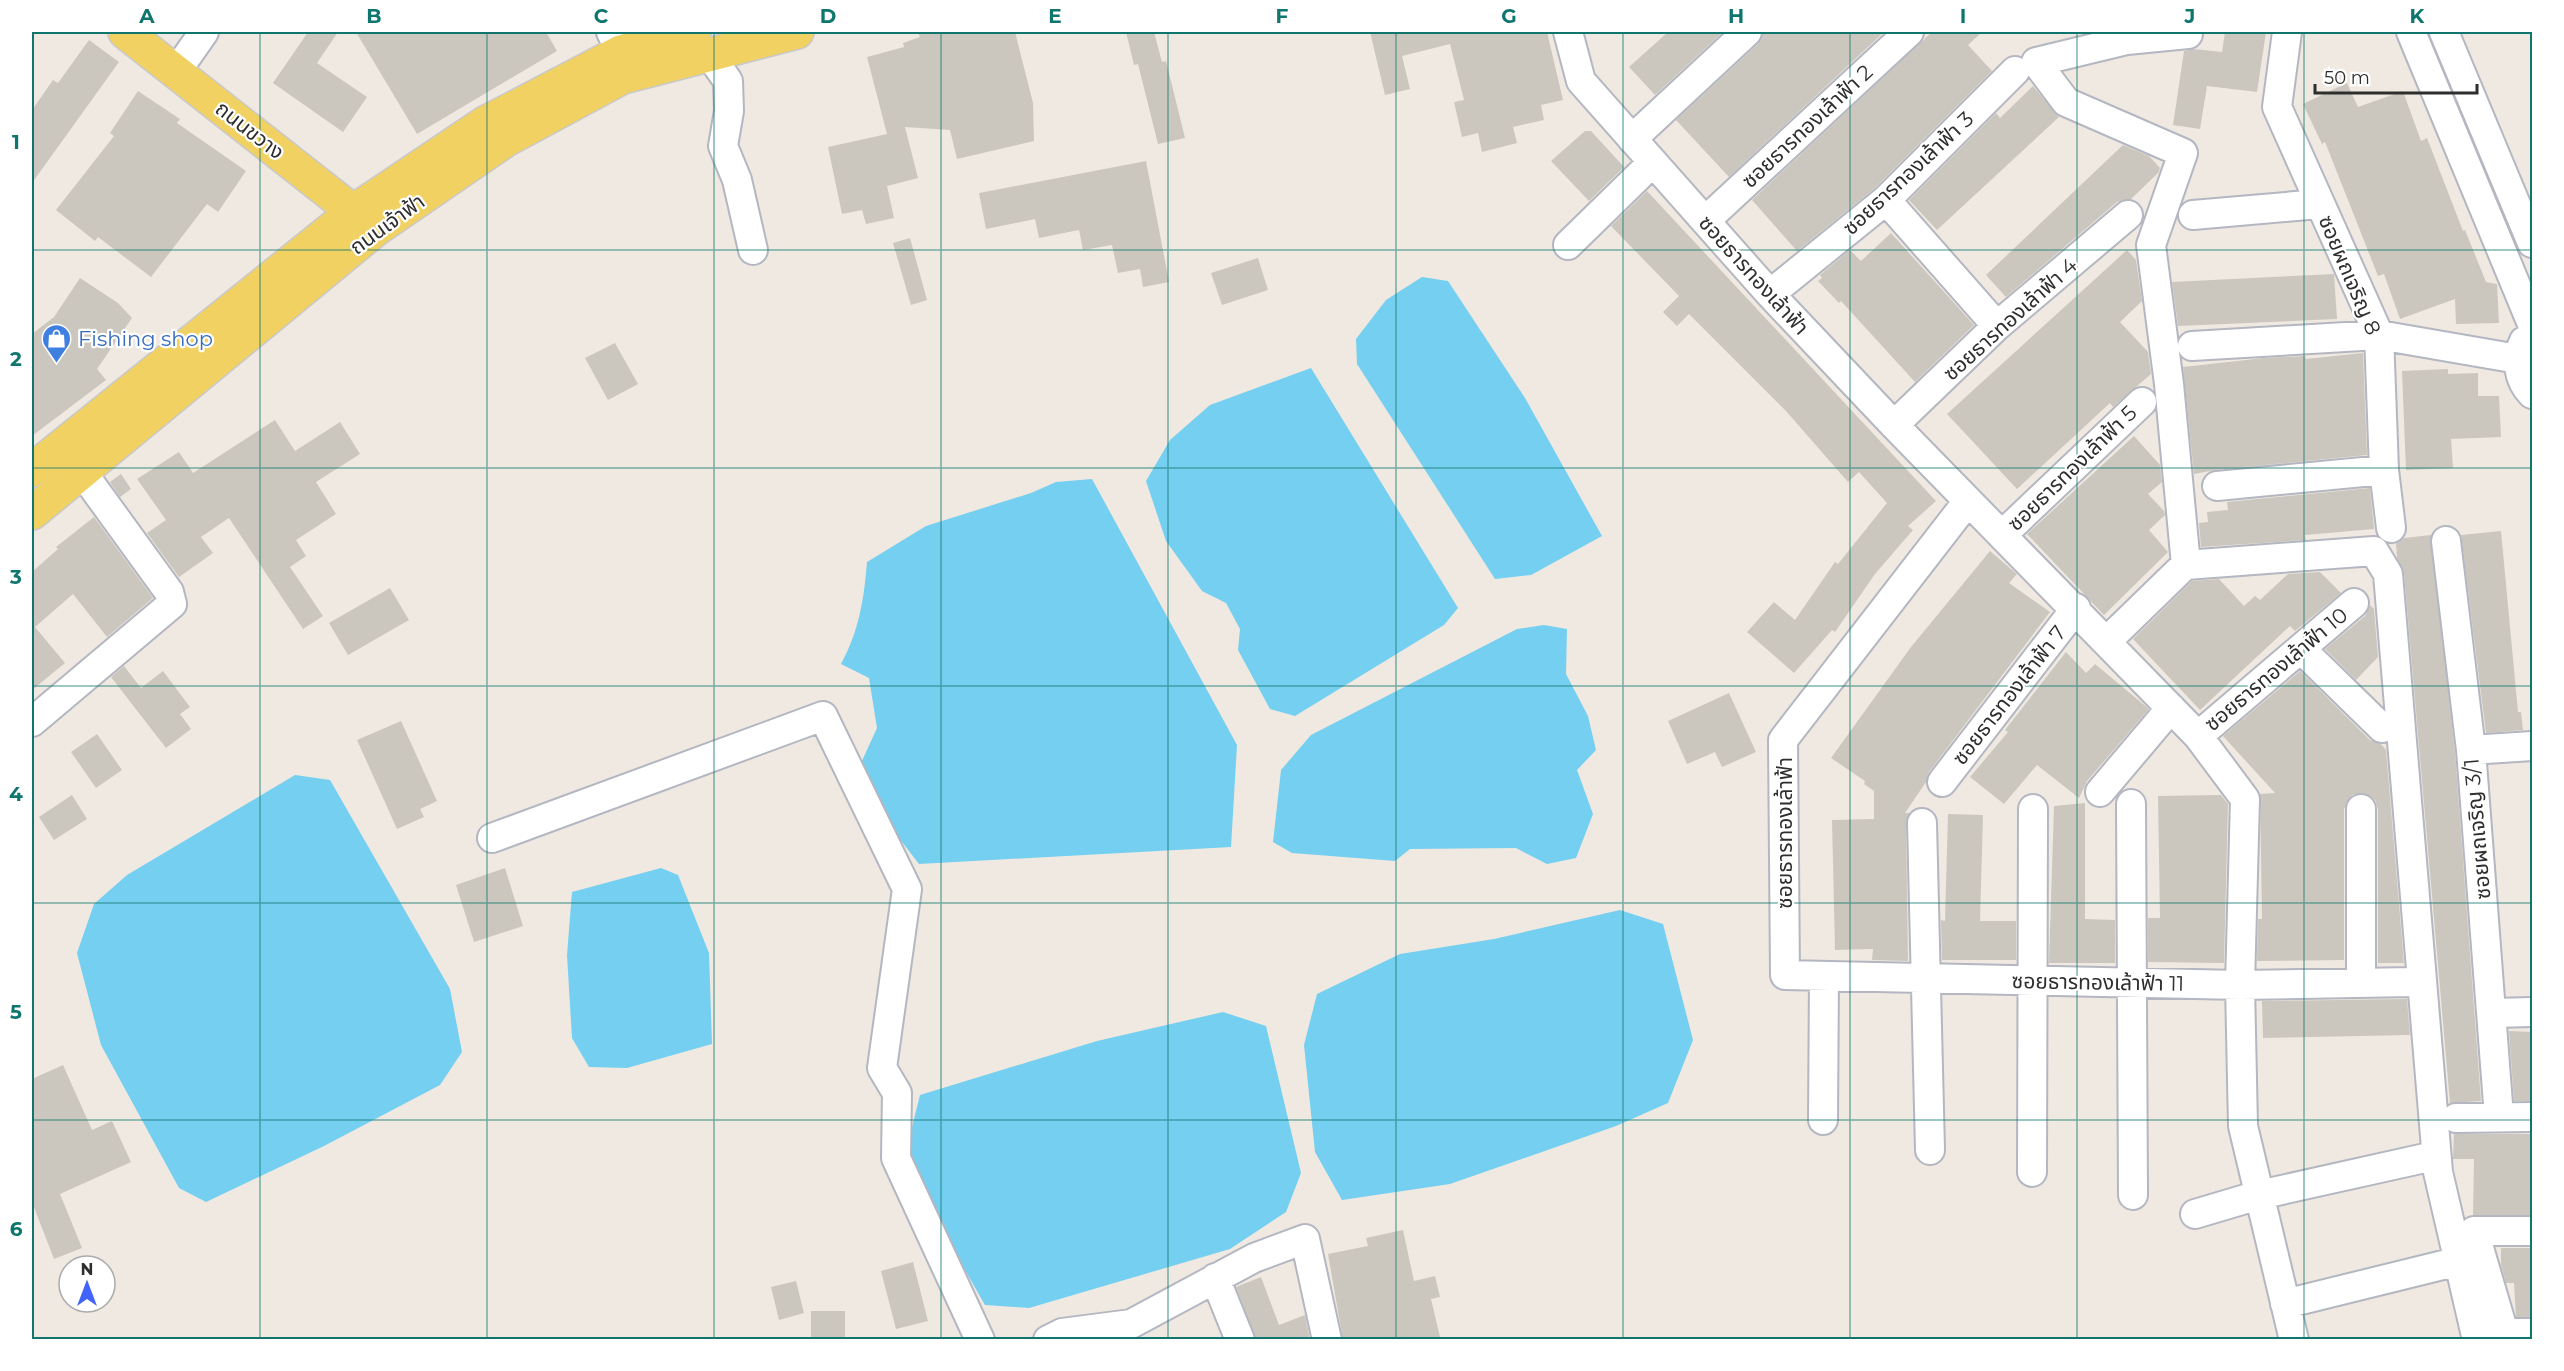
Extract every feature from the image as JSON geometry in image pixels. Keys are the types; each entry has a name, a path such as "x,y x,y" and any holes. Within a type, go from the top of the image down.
{"main road":[{"name":"ถนนขวาง","path":"125,32 364,220"},
{"name":"ถนนเจ้าฟ้า","path":"33,465 364,220 485,123 616,42 701,43 797,32"},
{"name":"ถนนเจ้าฟ้า","path":"32,513 82,472 364,220 623,77 701,43"}],"street":[{"path":"176,72 204,32"},
{"name":"ซอยธารทองเล้าฟ้า","path":"1568,32 1581,81 1704,221 1894,425 2076,608 2198,736 2245,799 2240,985"},
{"path":"1632,139 1747,32"},
{"name":"ซอยธารทองเล้าฟ้า 2","path":"1704,221 1909,32"},
{"name":"ซอยผถเจริญ 8","path":"2287,32 2277,107 2379,335 2384,470 2391,528"},
{"path":"2411,32 2532,324"},
{"path":"2444,32 2532,243"},
{"path":"2188,34 2126,36 2036,62 2066,102 2183,153 2151,245 2169,384 2186,565 2374,551 2388,574 2438,1172 2477,1340"},
{"path":"701,43 728,81 729,111 723,146 737,180 753,250"},
{"name":"ซอยธารทองเล้าฟ้า 3","path":"1770,294 1886,200 2015,71"},
{"path":"1568,245 1653,162"},
{"path":"1886,200 1997,326"},
{"path":"2193,215 2319,204"},
{"name":"ซอยธารทองเล้าฟ้า 4","path":"1894,425 1997,326 2128,215"},
{"path":"2532,329 2521,347 2518,359 2520,375 2532,394"},
{"path":"2192,346 2379,335 2518,359"},
{"name":"ซอยธารทองเล้าฟ้า 5","path":"2002,535 2142,402"},
{"path":"2217,486 2384,470"},
{"path":"32,722 172,604 169,592 82,472"},
{"name":"ซอยธารทองเล้าฟ้า","path":"1785,975 1784,740 1968,501"},
{"name":"ซอยผถเจริญ 3/1","path":"2446,541 2471,750 2499,1117"},
{"path":"2107,641 2180,570"},
{"name":"ซอยธารทองเล้าฟ้า 10","path":"2198,736 2354,603"},
{"name":"ซอยธารทองเล้าฟ้า 7","path":"1942,782 2076,608"},
{"path":"2301,649 2382,728"},
{"path":"2100,792 2171,708"},
{"path":"492,838 823,716 907,889 882,1068 897,1093 896,1158 980,1340"},
{"path":"2471,750 2532,746"},
{"path":"2132,804 2133,1195"},
{"path":"2032,1172 2033,809"},
{"path":"2361,809 2361,983"},
{"path":"1922,823 1930,1150"},
{"name":"ซอยธารทองเล้าฟ้า 11","path":"1785,975 1824,978 2240,985 2412,982"},
{"path":"1823,1120 1824,978"},
{"path":"2240,985 2243,1126 2294,1340"},
{"path":"2492,1013 2532,1012"},
{"path":"2456,1118 2532,1117"},
{"path":"2195,1214 2259,1195 2425,1158"},
{"path":"2532,1231 2474,1231 2504,1333 2532,1333"},
{"path":"1048,1340 1062,1333 1131,1324 1254,1258 1305,1239 1327,1340"},
{"path":"2285,1304 2447,1264"},
{"path":"1215,1278 1240,1340"}],"water":[{"path":"1422,277 1448,281 1525,398 1602,536 1531,575 1495,579 1357,364 1356,339 1386,300"},
{"path":"1311,368 1458,608 1444,625 1295,716 1270,709 1238,650 1240,629 1226,603 1202,591 1166,541 1146,481 1170,440 1210,405"},
{"path":"1092,479 1237,745 1231,847 919,864 885,820 861,763 877,728 869,678 841,664 860,614 867,562 926,526 1031,493 1056,482"},
{"path":"1544,625 1567,629 1566,674 1588,716 1596,750 1577,770 1593,814 1576,858 1547,864 1516,848 1410,849 1395,861 1292,853 1273,842 1281,770 1311,735 1517,629"},
{"path":"295,775 330,780 450,989 462,1052 440,1085 324,1146 206,1202 179,1188 101,1045 77,953 94,904 127,875"},
{"path":"661,868 678,875 709,953 712,1044 627,1068 589,1067 572,1038 567,955 572,892"},
{"path":"1620,910 1663,924 1693,1040 1668,1103 1616,1126 1450,1184 1342,1200 1315,1152 1304,1045 1317,994 1400,954 1494,939"},
{"path":"1223,1012 1266,1026 1301,1173 1286,1212 1230,1249 1029,1308 985,1305 942,1230 907,1147 920,1095 1097,1041"}],"building":[{"path":"308,32 338,32 317,63 367,97 343,132 273,83"},
{"path":"356,32 546,32 557,51 417,134"},
{"path":"918,32 1015,32 1033,103 1034,141 957,159 950,130 905,127 918,178 887,186 894,218 866,224 862,210 842,214 828,147 887,134 867,57 904,47 903,43 920,37"},
{"path":"1126,32 1154,32 1162,62 1166,61 1185,138 1158,144 1138,64 1134,65"},
{"path":"1370,32 1547,32 1563,100 1541,105 1544,120 1513,127 1517,143 1482,152 1478,133 1462,137 1454,102 1464,100 1450,44 1402,56 1410,89 1385,95"},
{"path":"1668,32 1723,32 1655,95 1629,67"},
{"path":"1763,32 1884,32 1729,177 1676,120 1758,44"},
{"path":"1932,32 1982,32 1968,45 1992,71 1875,188 1797,251 1752,200"},
{"path":"2225,32 2266,32 2257,92 2207,86 2200,129 2173,125 2184,51 2194,49 2222,52"},
{"path":"89,40 119,62 32,183 32,110 53,80 58,83"},
{"path":"2347,83 2358,107 2403,91 2421,141 2427,138 2463,231 2465,230 2486,282 2497,284 2499,323 2456,324 2455,299 2400,319 2384,274 2378,276 2325,142 2322,144 2303,104"},
{"path":"2033,86 2059,117 1937,230 1909,200 1996,113 2000,118"},
{"path":"138,91 180,119 177,123 246,171 218,212 207,204 151,277 98,237 95,241 56,210 114,136 110,133"},
{"path":"1585,131 1591,131 1624,167 1589,201 1551,161"},
{"path":"2123,145 2149,156 2160,168 2158,173 2131,199 2117,202 2006,297 1986,275"},
{"path":"1146,161 1169,282 1143,287 1140,269 1118,273 1112,245 1083,250 1079,230 1039,238 1035,219 986,229 979,193"},
{"path":"1647,191 1936,501 1908,526 1913,530 1875,574 1835,632 1832,630 1794,673 1747,632 1774,602 1795,620 1835,562 1838,564 1887,503 1859,472 1848,482 1786,411 1689,314 1677,326 1663,312 1679,296 1611,226"},
{"path":"1891,233 1974,325 1915,382 1841,301 1839,303 1818,281 1822,278 1820,275 1850,250 1861,261"},
{"path":"910,238 927,300 911,305 893,243"},
{"path":"2127,250 2136,260 2142,301 2120,322 2148,352 2151,374 2113,407 2110,403 2017,489 1947,414"},
{"path":"1258,258 1268,290 1222,305 1211,273"},
{"path":"2334,274 2337,319 2178,326 2172,282"},
{"path":"80,278 118,303 132,318 97,369 106,380 32,436 32,334 54,317"},
{"path":"615,343 638,384 608,400 585,358"},
{"path":"2363,353 2367,455 2194,474 2183,367 2264,358 2305,356 2306,359"},
{"path":"2448,369 2448,374 2478,373 2478,396 2499,396 2501,437 2451,439 2453,468 2406,470 2402,371"},
{"path":"275,420 295,451 340,422 360,454 316,482 336,514 296,540 306,556 290,567 323,616 303,629 229,518 201,537 213,553 179,577 147,533 166,520 137,479 179,452 193,473"},
{"path":"2134,436 2160,465 2162,482 2148,494 2165,515 2149,530 2168,552 2104,615 2027,534"},
{"path":"121,474 131,489 120,497 110,482"},
{"path":"2370,488 2374,529 2305,535 2306,540 2201,547 2199,523 2208,522 2207,512 2228,510 2227,502"},
{"path":"94,517 153,598 107,637 73,594 35,627 65,663 32,690 32,572 58,549 56,547"},
{"path":"2501,531 2518,712 2521,712 2523,730 2486,733 2461,535"},
{"path":"2431,535 2455,752 2481,1101 2450,1103 2404,573 2397,558 2396,543 2404,538"},
{"path":"1990,551 2017,574 2009,583 2050,612 1929,772 1926,782 1905,813 1910,813 1906,823 1908,961 1872,960 1873,949 1835,950 1832,820 1874,819 1874,791 1864,784 1865,781 1831,758 1911,647"},
{"path":"2320,572 2341,593 2295,631 2290,626 2200,710 2133,639 2192,581 2219,579 2244,606 2255,596 2260,600 2288,574"},
{"path":"390,588 409,620 348,655 329,623"},
{"path":"2370,605 2374,609 2378,657 2356,680 2325,649 2365,616"},
{"path":"2066,652 2086,673 2095,664 2149,709 2087,781 2079,798 2037,765 2004,804 1970,777 2008,732 2005,730"},
{"path":"124,666 141,688 163,671 190,707 180,714 191,729 166,748 111,677"},
{"path":"2300,671 2370,740 2381,744 2386,750 2404,963 2378,963 2378,809 2375,800 2362,793 2352,795 2344,809 2344,960 2257,961 2258,919 2262,919 2260,794 2275,793 2223,736"},
{"path":"1729,693 1756,752 1722,767 1715,752 1687,764 1668,721"},
{"path":"401,721 437,801 420,809 424,817 397,829 357,740"},
{"path":"97,734 122,770 96,788 71,752"},
{"path":"72,795 87,819 54,840 39,817"},
{"path":"2221,795 2228,804 2224,963 2148,962 2148,918 2160,918 2158,796"},
{"path":"2085,803 2085,919 2115,920 2115,963 2049,963 2054,806"},
{"path":"1948,814 1983,815 1980,921 2016,921 2016,960 1942,960 1941,920 1945,921"},
{"path":"505,868 523,926 474,942 456,885"},
{"path":"2407,999 2410,1035 2263,1038 2262,1001"},
{"path":"2509,1031 2532,1032 2532,1101 2514,1101"},
{"path":"63,1065 92,1130 112,1121 131,1162 60,1194 82,1248 67,1254 57,1254 57,1258 54,1259 32,1202 32,1079"},
{"path":"2454,1134 2532,1134 2532,1215 2473,1215 2474,1159 2453,1159"},
{"path":"1403,1230 1414,1281 1435,1276 1440,1297 1431,1299 1440,1337 1343,1340 1328,1254 1368,1246 1366,1238"},
{"path":"2501,1248 2532,1248 2532,1317 2516,1317 2514,1283 2506,1283 2501,1265"},
{"path":"913,1262 928,1321 896,1329 881,1271"},
{"path":"1261,1277 1279,1325 1305,1315 1310,1340 1256,1340 1236,1287"},
{"path":"796,1281 804,1313 779,1320 771,1287"},
{"path":"811,1311 845,1311 845,1340 811,1340"}],"place":[{"name":"Fishing shop","path":"57,364"}]}
